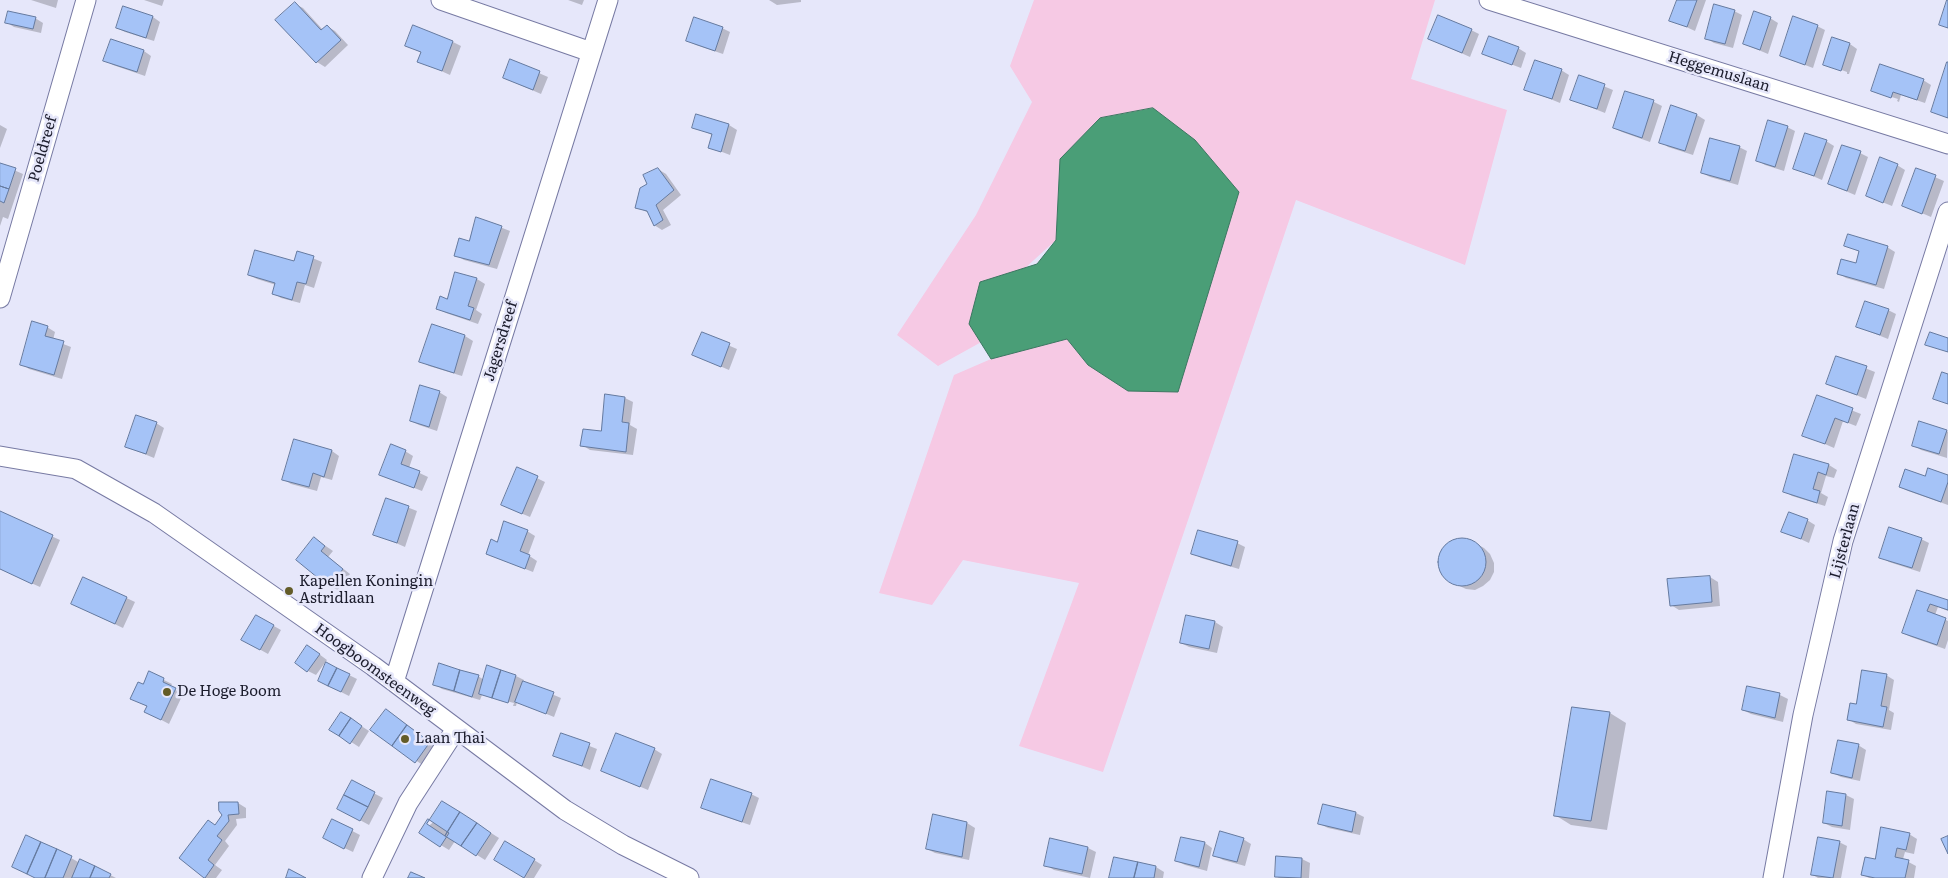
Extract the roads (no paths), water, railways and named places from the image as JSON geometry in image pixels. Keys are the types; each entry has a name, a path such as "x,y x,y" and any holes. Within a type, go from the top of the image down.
{"street":[{"name":"Poeldreef","path":"0,298 86,0"},
{"path":"441,0 591,52"},
{"name":"Jagersdreef","path":"394,682 608,0"},
{"name":"Heggemuslaan","path":"1489,0 1545,8 1948,144"},
{"name":"Lijsterlaan","path":"1773,878 1803,715 1843,541 1948,212"},
{"name":"Hoogboomsteenweg","path":"0,456 76,469 154,513 394,682 565,810 623,844 689,878"},
{"path":"372,878 408,803 456,729"}],"place":[{"name":"Kapellen Koningin Astridlaan","path":"289,591"},
{"name":"De Hoge Boom","path":"167,692"},
{"name":"Laan Thai","path":"405,739"}]}
